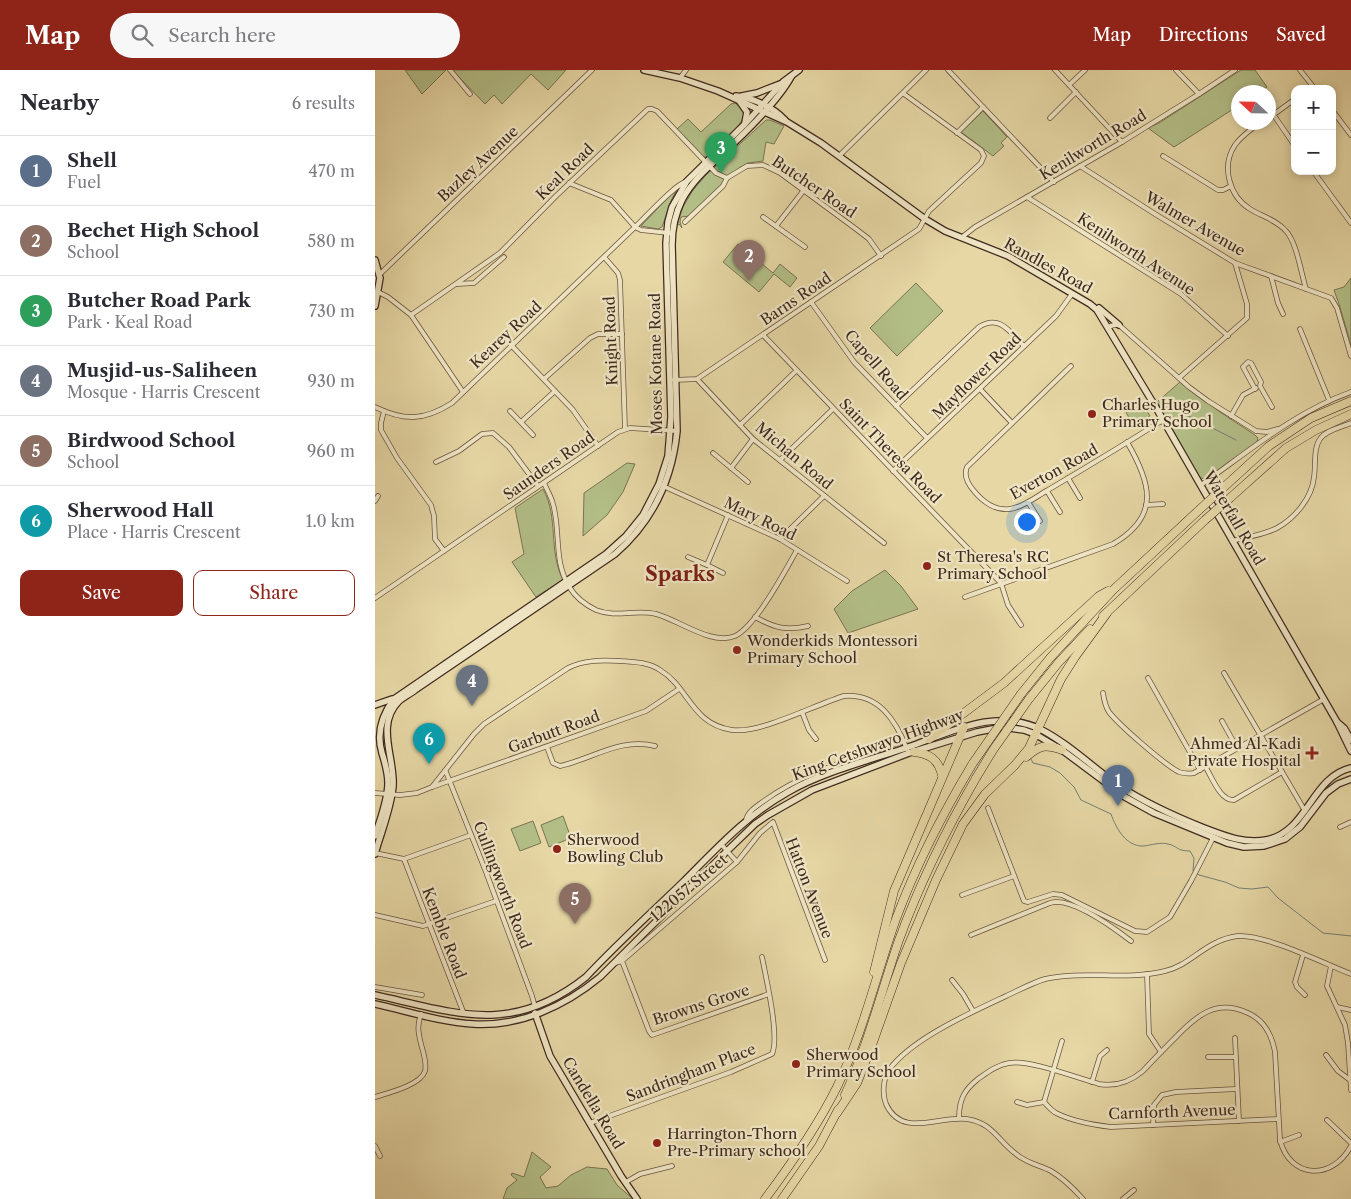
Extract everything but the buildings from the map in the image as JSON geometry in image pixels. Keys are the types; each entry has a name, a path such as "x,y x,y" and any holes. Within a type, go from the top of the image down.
{"highway":[{"path":"765,1199 797,1156 819,1120 850,1057 908,890 939,823 973,763 1021,694 1062,644 1113,590 1269,446 1311,418 1351,401"},
{"path":"837,1113 864,1051 899,941 919,888 953,819 976,778 1029,699 1087,631 1205,520 1286,448 1315,430 1351,414"},
{"path":"929,739 1004,683 1099,596 1113,590"},
{"path":"782,1199 814,1153 857,1082 872,1046 901,963 936,880 963,824 985,794 1015,765 1029,748 1061,679 1107,613"},
{"path":"869,1006 877,955 894,891 964,727"},
{"path":"1015,765 1040,747 1050,746 1067,751"},
{"path":"910,751 932,756 940,766 942,775"}],"street":[{"path":"450,70 470,94"},
{"name":"Bazley Avenue","path":"380,274 592,70"},
{"name":"Randles Road","path":"644,70 680,78 739,98 781,115 787,122"},
{"path":"680,78 685,70"},
{"name":"Moses Kotane Road","path":"387,714 394,699 615,554 633,538 654,508 672,463 674,431 669,233 672,207 687,181 708,164 763,108 783,82 799,70"},
{"path":"839,156 904,94 926,70"},
{"path":"948,70 1012,135 1054,182"},
{"path":"1055,70 1121,142"},
{"path":"1069,86 1085,70"},
{"path":"1176,70 1199,94"},
{"path":"1300,70 1311,85"},
{"name":"Kenilworth Road","path":"961,238 975,227 1054,182 1199,94 1232,71"},
{"name":"Moses Kotane Road","path":"669,233 682,200 692,184 745,124 777,96 791,77"},
{"path":"745,124 747,112 739,98 752,95 783,82"},
{"path":"1050,118 1076,92"},
{"path":"904,94 957,133 983,107"},
{"path":"777,96 781,115"},
{"path":"1276,112 1291,102"},
{"name":"Randles Road","path":"763,108 839,156 925,219 961,238 1008,256 1090,304 1100,313 1108,327"},
{"name":"Keal Road","path":"411,315 500,253 569,183 648,109 657,111 719,175 727,178"},
{"path":"1336,115 1351,134"},
{"path":"1276,118 1291,140"},
{"path":"1251,130 1233,147 1227,167 1231,186 1237,198 1244,205 1278,224 1289,235 1306,289"},
{"name":"Barns Road","path":"697,379 919,229 929,211 983,160 981,150 957,133"},
{"path":"1163,156 1217,190 1223,190 1231,186"},
{"name":"Butcher Road","path":"685,222 718,191 727,178 747,166 763,164 780,173 869,239 881,256"},
{"name":"Walmer Avenue","path":"1080,166 1147,210 1235,263 1326,296 1334,302 1351,356"},
{"path":"1316,175 1351,223"},
{"name":"Kearey Road","path":"375,407 384,412 407,417 426,416 440,411 452,403 674,190 687,181"},
{"path":"569,183 611,200 635,227 669,233"},
{"path":"776,226 804,190"},
{"name":"Kenilworth Avenue","path":"1027,197 1181,294 1228,336"},
{"path":"763,217 805,248"},
{"path":"457,284 474,283 504,257"},
{"name":"Knight Road","path":"605,258 618,274 620,280 625,429"},
{"path":"375,260 380,274 375,306"},
{"path":"1179,378 1244,322 1248,315 1247,304 1235,263"},
{"path":"1271,276 1283,314"},
{"path":"378,292 388,297 411,315 463,392"},
{"name":"Mayflower Road","path":"893,470 1056,316 1073,294"},
{"name":"Capell Road","path":"811,302 854,362 927,438"},
{"path":"1090,304 1102,310 1208,401 1256,430 1267,432 1278,429"},
{"path":"896,406 984,323 1001,324 1024,346"},
{"path":"1108,327 1119,325"},
{"name":"Waterfall Road","path":"1108,327 1324,699 1351,751"},
{"path":"1300,329 1329,400"},
{"path":"544,379 590,338 598,334 622,334"},
{"name":"Saint Theresa Road","path":"763,335 1001,583"},
{"path":"512,346 580,419 598,446"},
{"path":"1255,389 1243,366 1247,362 1251,363 1273,407"},
{"name":"Everton Road","path":"1071,366 967,467 965,476 973,490 991,506 1010,509 1028,502 1163,420"},
{"path":"740,425 796,371"},
{"path":"673,380 697,379"},
{"name":"Michan Road","path":"697,379 753,439 884,543"},
{"path":"1231,416 1243,395 1261,386"},
{"path":"980,389 1013,423"},
{"path":"521,422 555,391"},
{"path":"1201,485 1278,429 1329,400 1351,392"},
{"path":"781,460 833,409"},
{"path":"510,411 533,435"},
{"path":"384,412 381,430 397,458 431,505 434,516 435,539 444,551"},
{"path":"1232,541 1277,528 1298,511 1309,495 1314,483 1317,447 1320,438 1325,434 1351,424"},
{"path":"625,429 674,431"},
{"name":"Saunders Road","path":"375,598 538,486 625,429"},
{"path":"1256,430 1261,442"},
{"path":"436,462 459,451 482,434 493,433 509,448 538,486"},
{"path":"731,468 753,439"},
{"path":"965,597 1113,544 1134,529 1144,515 1146,505 1144,476 1142,468 1127,442"},
{"path":"713,453 748,482"},
{"path":"1068,478 1080,498"},
{"path":"544,483 553,504 562,572 567,584 577,597 596,610 615,614 646,612 657,614 717,638 730,637 739,634 755,617 797,550"},
{"name":"Mary Road","path":"662,485 780,539 847,581"},
{"path":"1047,491 1060,512"},
{"path":"375,501 378,496"},
{"path":"780,539 824,496"},
{"path":"1028,502 1040,521"},
{"path":"1146,505 1163,504"},
{"path":"707,565 729,515"},
{"path":"688,557 723,573"},
{"path":"1001,583 1007,605 1021,626"},
{"path":"755,617 781,629 808,626"},
{"name":"Moses Kotane Road","path":"387,714 399,701 472,648"},
{"path":"433,787 484,724 576,664 601,660 642,663 664,672 701,716 714,724 728,729 749,730 845,696 854,695 863,698 887,713 899,728 910,751"},
{"path":"1224,674 1305,811"},
{"path":"1148,678 1200,770"},
{"name":"Garbutt Road","path":"375,793 389,795 417,792 451,782 647,711 679,689"},
{"path":"1103,693 1109,712 1163,760 1179,772 1185,774 1192,774 1200,770 1324,699"},
{"path":"375,705 394,699"},
{"path":"375,705 387,714 381,725 379,736 381,751"},
{"path":"802,712 809,730 816,739"},
{"name":"King Cetshwayo Highway","path":"375,1004 456,1022 482,1024 505,1023 536,1015 582,992 613,964 755,824 791,800 910,751 929,739 989,720 1010,720 1037,731 1152,805 1232,838 1244,841 1267,840 1291,827 1330,777 1351,768"},
{"path":"1221,721 1237,748"},
{"name":"Waterfall Road","path":"1337,722 1343,727 1351,740"},
{"path":"381,725 393,776 375,853 404,859 471,835"},
{"name":"King Cetshwayo Highway","path":"375,996 444,1011 483,1016 505,1014 535,1007 566,991 585,977 746,820 775,799 806,782 989,728 1003,727 1037,731"},
{"path":"375,736 387,770 389,795 375,836"},
{"path":"746,820 748,814 784,786 817,772 904,741"},
{"path":"547,747 553,762 560,766 612,748 634,744 655,746"},
{"name":"King Cetshwayo Highway","path":"1067,751 1135,802 1154,813 1213,838 1244,847 1260,847 1285,839 1300,827 1330,789 1351,779"},
{"path":"1205,766 1223,797 1230,800 1282,772"},
{"name":"Cullingworth Road","path":"446,772 535,1007"},
{"path":"988,808 1025,902 1053,894 1063,895 1135,931 1141,932 1147,932 1170,917 1213,838"},
{"name":"122057 Street","path":"613,964 622,961 737,862 760,833 773,822"},
{"name":"Hatton Avenue","path":"773,822 825,960"},
{"path":"1340,828 1351,822"},
{"path":"721,844 737,862"},
{"name":"Kemble Road","path":"404,859 464,1014"},
{"path":"962,895 1014,876"},
{"path":"375,915 417,925 429,925 496,901"},
{"path":"971,935 1059,901 1085,912 1131,940"},
{"path":"1083,1199 1060,1176 1033,1165 1016,1155 992,1129 976,1121 947,1118 919,1124 904,1121 885,1102 884,1084 889,1070 907,1052 938,1030 973,1011 1046,979 1066,976 1147,974 1173,969 1207,946 1223,939 1238,936 1258,937 1351,974"},
{"path":"1303,955 1295,982 1305,995"},
{"name":"Browns Grove","path":"622,961 652,1035 769,994 762,958"},
{"path":"1331,966 1327,986 1345,1025 1351,1090"},
{"path":"1147,974 1149,1034 1161,1052"},
{"path":"952,980 973,1011"},
{"path":"375,987 422,995"},
{"name":"Sandringham Place","path":"590,1123 731,1072 772,1054 775,1042 769,994"},
{"path":"444,1011 454,1008 457,998"},
{"name":"Candella Road","path":"535,1007 550,1056 637,1199"},
{"path":"959,1118 966,1089 1000,1065 1017,1062 1032,1064 1092,1082 1115,1085 1131,1080 1143,1071 1191,1022 1206,1012 1224,1007 1236,1008 1250,1013 1265,1026 1274,1045 1280,1142 1288,1158 1303,1168 1311,1170 1321,1170 1335,1166 1341,1161 1351,1145 1327,1120"},
{"path":"1337,1007 1351,1010"},
{"path":"375,1097 412,1084 423,1075 425,1062 417,1027 421,1014"},
{"path":"1235,1038 1239,1121"},
{"path":"1017,1102 1027,1104 1044,1102 1062,1042"},
{"path":"1092,1082 1100,1056 1107,1050"},
{"path":"1326,1055 1338,1071 1351,1076"},
{"path":"1208,1057 1235,1057"},
{"path":"1153,1125 1154,1106 1162,1095 1176,1092 1236,1089"},
{"name":"Carnforth Avenue","path":"1044,1102 1057,1113 1097,1125 1111,1127 1278,1119"},
{"path":"1280,1142 1299,1135"},
{"path":"375,1146 380,1156"},
{"path":"625,1182 640,1174 672,1166"},
{"path":"1123,1199 1134,1190"}],"green space":[{"path":"405,70 446,70 422,94"},
{"path":"452,70 566,70 548,90 531,74 502,104 494,95 485,104"},
{"path":"1241,70 1255,70 1266,85 1231,85 1231,110 1174,147 1148,128 1159,123"},
{"path":"735,103 741,108 744,115 739,125 707,157 703,157 677,129 688,119 701,132 731,104"},
{"path":"983,111 1007,137 1001,143 1004,146 993,156 961,132"},
{"path":"766,120 784,126 774,144 766,142 763,161 748,163 739,168 690,216 681,217 682,228 679,224 677,225 683,207 693,190 706,175"},
{"path":"678,187 662,227 658,229 641,226"},
{"path":"738,244 773,273 780,264 797,278 790,287 774,274 759,292 723,262"},
{"path":"1351,278 1351,345 1334,290 1344,287"},
{"path":"916,283 943,311 897,356 870,328"},
{"path":"1180,382 1258,438 1257,442 1207,479 1200,478 1157,402"},
{"path":"1140,400 1150,416 1134,426 1124,409"},
{"path":"627,463 635,464 623,492 607,515 583,536 584,493"},
{"path":"543,489 551,511 558,569 563,580 536,597 512,562 524,554 515,508"},
{"path":"885,570 901,586 918,609 848,633 834,609 852,591"},
{"path":"563,816 571,838 549,847 541,825"},
{"path":"533,821 541,843 520,851 511,829"},
{"path":"532,1152 551,1167 540,1177 546,1188 558,1186 571,1175 587,1167 607,1169 617,1185 633,1199 503,1199 507,1188 517,1180 511,1175 512,1173 524,1177"}],"waterway":[{"path":"1173,408 1236,440"},
{"path":"1031,759 1033,763 1050,767 1060,773 1074,787 1081,800 1111,814 1119,831 1132,843 1144,846 1165,843 1190,851 1194,858 1193,871 1199,875 1239,888 1268,887 1278,898 1323,933 1351,936"}],"place":[{"name":"Butcher Road Park","path":"721,173"},
{"name":"Bechet High School","path":"749,281"},
{"name":"Charles Hugo Primary School","path":"1092,414"},
{"name":"St Theresa's RC Primary School","path":"927,566"},
{"name":"Wonderkids Montessori Primary School","path":"737,650"},
{"name":"Musjid-us-Saliheen","path":"472,706"},
{"name":"Ahmed Al-Kadi Private Hospital","path":"1312,753"},
{"name":"Sherwood Hall","path":"429,764"},
{"name":"Shell","path":"1118,806"},
{"name":"Sherwood Bowling Club","path":"557,849"},
{"name":"Birdwood School","path":"575,924"},
{"name":"Sherwood Primary School","path":"796,1064"},
{"name":"Harrington-Thorn Pre-Primary school","path":"657,1143"}],"district":[{"name":"Sparks","path":"680,574"}]}
